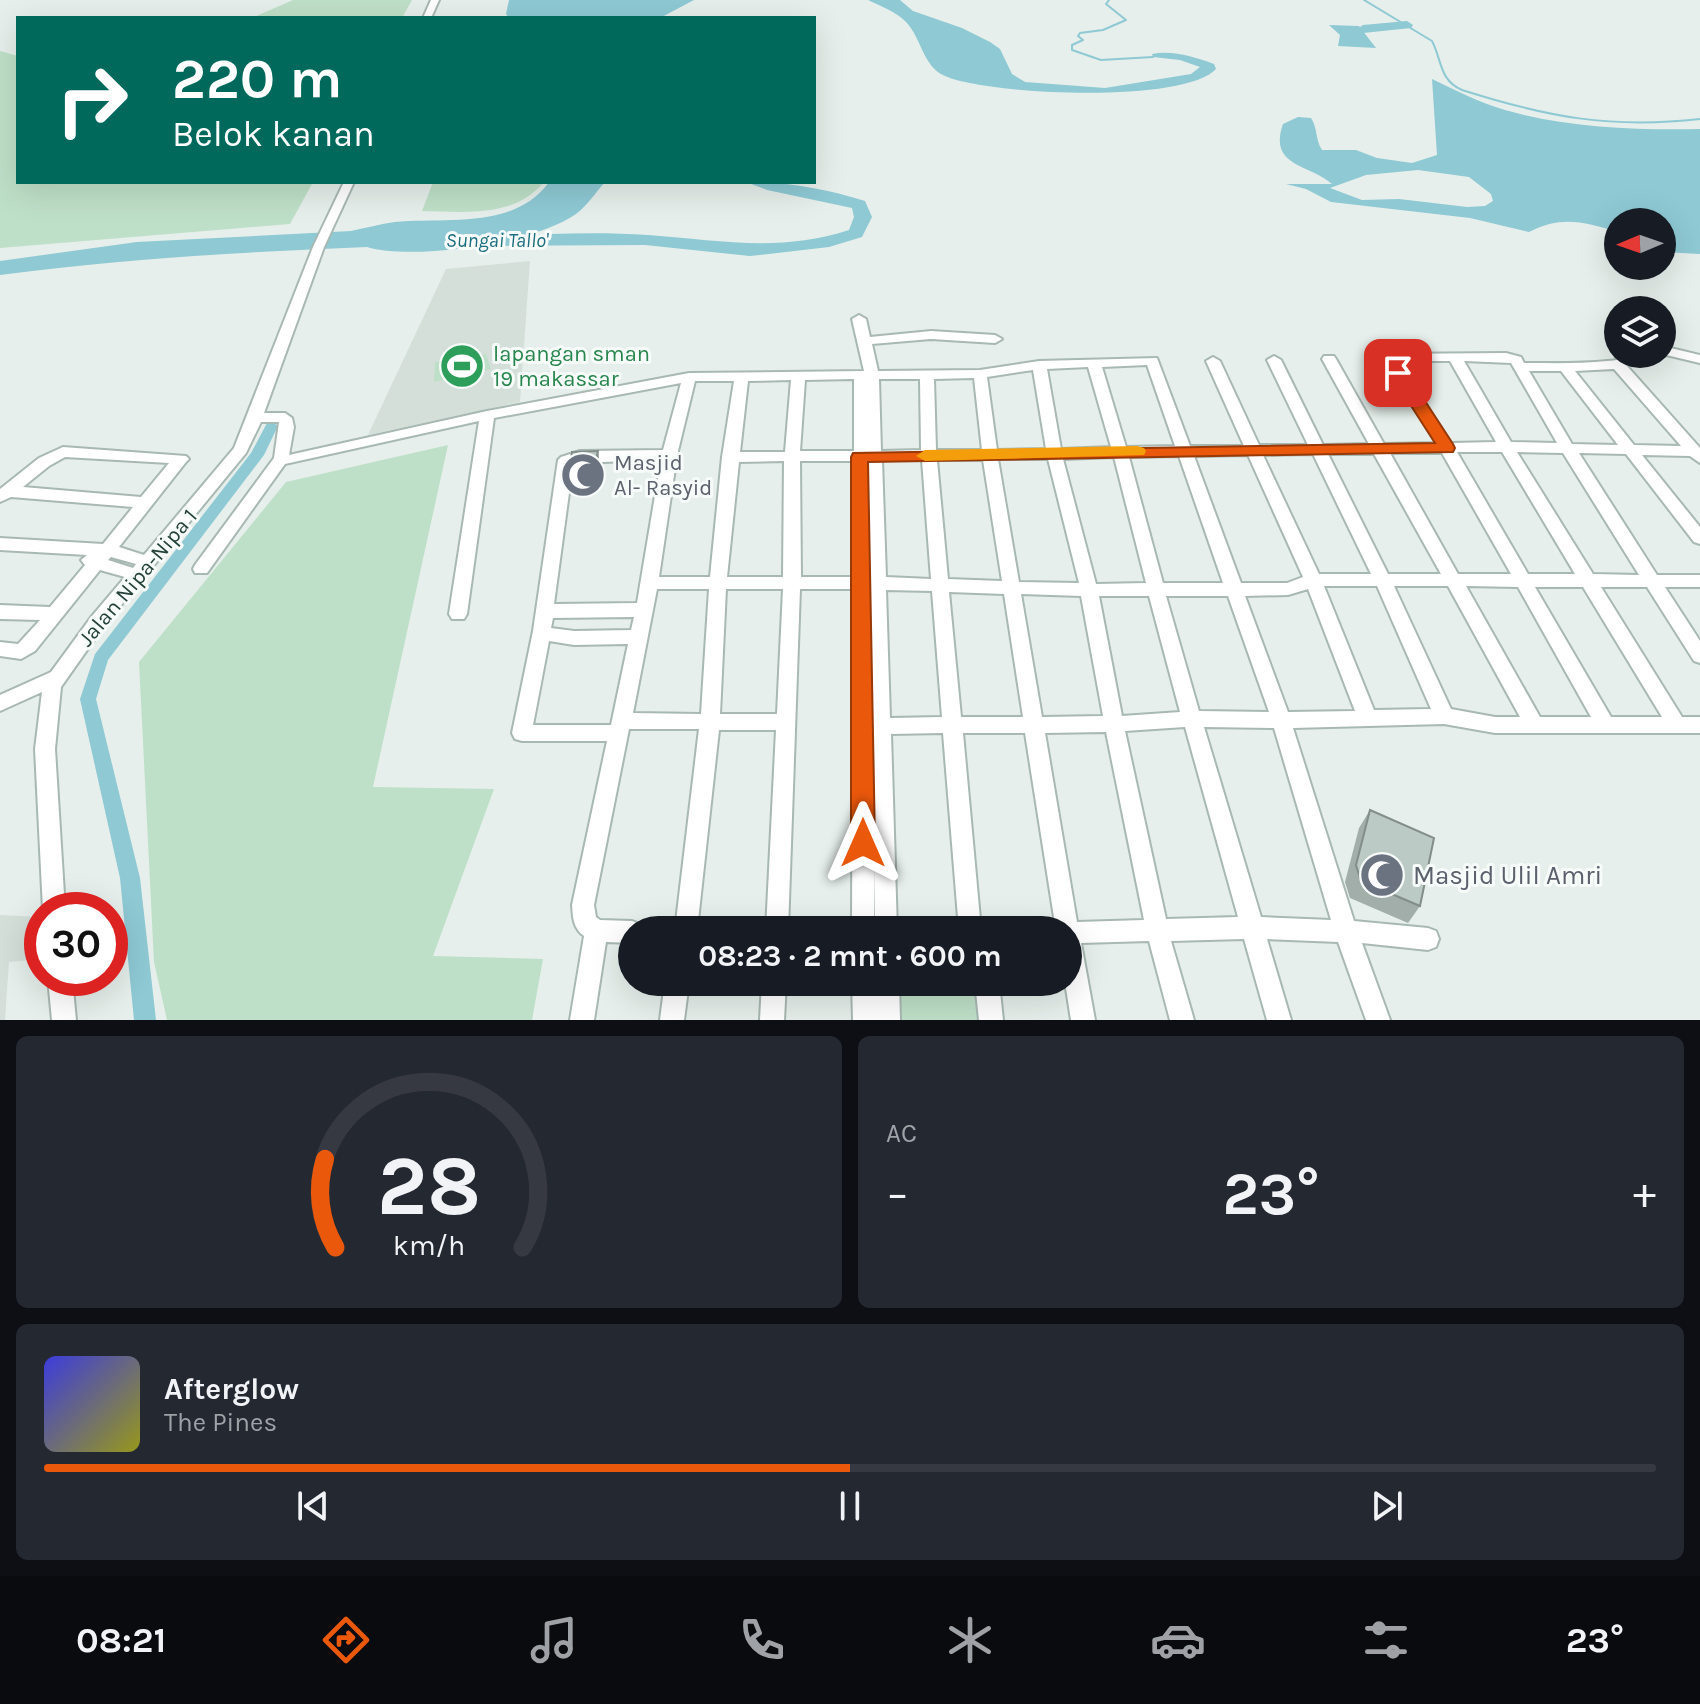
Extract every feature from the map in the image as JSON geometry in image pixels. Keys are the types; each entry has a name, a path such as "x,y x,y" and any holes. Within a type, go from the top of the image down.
{"street":[{"name":"Jalan Nipa-Nipa 1","path":"53,892 45,749 49,703 55,678 241,450 257,417 310,264 331,214 348,184"},
{"path":"859,319 866,341 870,583 871,726 864,916"},
{"path":"866,341 931,335 995,339"},
{"path":"1676,353 1700,359"},
{"path":"1606,725 1447,448 1389,357 1510,357 1521,367 1568,448 1700,656"},
{"path":"1455,357 1506,447 1677,725"},
{"path":"1329,359 1534,724"},
{"path":"1274,360 1383,580 1444,716"},
{"path":"282,458 296,459 487,415 689,377 927,376 980,374 1039,365 1152,361 1281,719 1346,931 1378,1020"},
{"path":"1213,361 1313,580 1367,718"},
{"path":"1094,363 1279,1020"},
{"path":"1521,367 1604,364"},
{"path":"1039,365 1054,454 1089,590 1157,930 1182,1020"},
{"path":"1564,366 1700,538"},
{"path":"1621,368 1697,454"},
{"path":"980,374 1032,725 1065,916"},
{"path":"688,916 710,722 718,581 730,457 742,375"},
{"path":"778,916 792,582 792,457 798,376"},
{"path":"927,376 929,456 969,916"},
{"path":"618,932 596,931 585,923 583,905 650,583 669,455 689,377"},
{"path":"458,614 487,415"},
{"path":"201,569 282,458 287,427 285,418 257,417"},
{"path":"730,457 1506,447 1632,449 1697,454"},
{"path":"0,649 25,650 181,459 63,452 44,462 4,494"},
{"path":"669,455 567,458 542,631 522,733 710,722 786,722"},
{"path":"4,494 143,503"},
{"path":"0,544 103,556 142,568"},
{"path":"0,555 103,556"},
{"path":"650,583 940,584 1089,590 1288,589 1313,580 1700,581"},
{"path":"544,611 644,610"},
{"path":"0,612 55,614"},
{"path":"542,631 547,635 577,637 639,637"},
{"path":"0,703 55,678"},
{"path":"871,726 1444,716 1495,725 1700,725"},
{"path":"871,726 885,916"},
{"path":"1082,933 1251,928 1346,931 1428,939"},
{"path":"582,1020 596,931"},
{"path":"62,996 64,1020"},
{"path":"672,1020 675,996"},
{"path":"772,1020 773,996"},
{"path":"864,996 865,1020"},
{"path":"887,996 888,1020"},
{"path":"988,996 991,1020"},
{"path":"1079,996 1083,1020"}],"shaded area":[{"path":"530,261 520,402 368,435 446,269"},
{"path":"0,915 24,916 24,961 9,962 5,1020 0,1020"}],"green space":[{"path":"293,0 412,0 403,16 257,16"},
{"path":"0,51 16,55 16,184 312,184 290,224 0,248"},
{"path":"432,184 542,184 532,194 504,207 472,212 422,211"},
{"name":"lapangan sman 19 makassar","path":"486,354 491,369 434,382 435,362"},
{"path":"448,445 373,787 494,789 433,956 543,959 532,1020 167,1020 154,962 139,662 286,482"},
{"path":"893,996 983,996 986,1020 894,1020"}],"water":[{"path":"509,0 694,0 664,16 506,14"},
{"path":"868,0 900,0 913,11 962,28 990,42 1000,49 1012,74 1025,82 1105,88 1191,74 1200,67 1180,60 1153,57 1152,54 1160,53 1191,57 1214,64 1216,69 1197,80 1166,88 1128,92 1041,91 968,83 938,72 906,22"},
{"path":"1329,25 1359,26 1376,48 1338,46 1340,35"},
{"path":"1432,79 1496,107 1553,121 1626,128 1700,129 1700,254 1676,253 1676,208 1604,208 1604,228 1563,222 1529,232 1470,218 1331,202 1306,189 1286,184 1332,184 1286,157 1280,138 1283,124 1298,117 1311,118 1322,150 1356,150 1377,158 1412,163 1437,155","holes":["1418,170 1469,177 1491,194 1493,201 1485,206 1467,207 1399,199 1362,200 1330,188 1366,175"]},
{"path":"547,184 603,184 580,211 557,224 505,241 474,247 414,252 367,247 229,254 0,275 0,261 137,242 351,231 395,222 478,218 518,208"}],"building":[{"path":"598,451 593,474 569,475 572,452"},
{"name":"Masjid Ulil Amri","path":"1370,810 1434,838 1420,906 1361,881 1356,865"}],"waterway":[{"path":"1109,0 1106,4 1126,20 1103,30 1080,33 1078,36 1083,40 1072,45 1072,50 1101,60 1153,57"},
{"path":"1364,0 1432,41 1445,75 1462,90 1551,114 1579,118 1637,122 1700,119"},
{"path":"1363,29 1407,25"},
{"name":"Sungai Tallo'","path":"475,241 645,240 750,251 829,242 856,233 863,217 859,205 763,184"},
{"path":"145,1020 130,878 88,699 101,658 257,455 272,426"}],"slow traffic":[{"path":"925,456 1137,451"}],"place":[{"name":"lapangan sman 19 makassar","path":"462,366"},
{"name":"Masjid Al- Rasyid","path":"583,475"},
{"name":"Masjid Ulil Amri","path":"1382,875"}],"route":[{"path":"863,843 863,583 859,457 1447,448 1398,373"}]}
